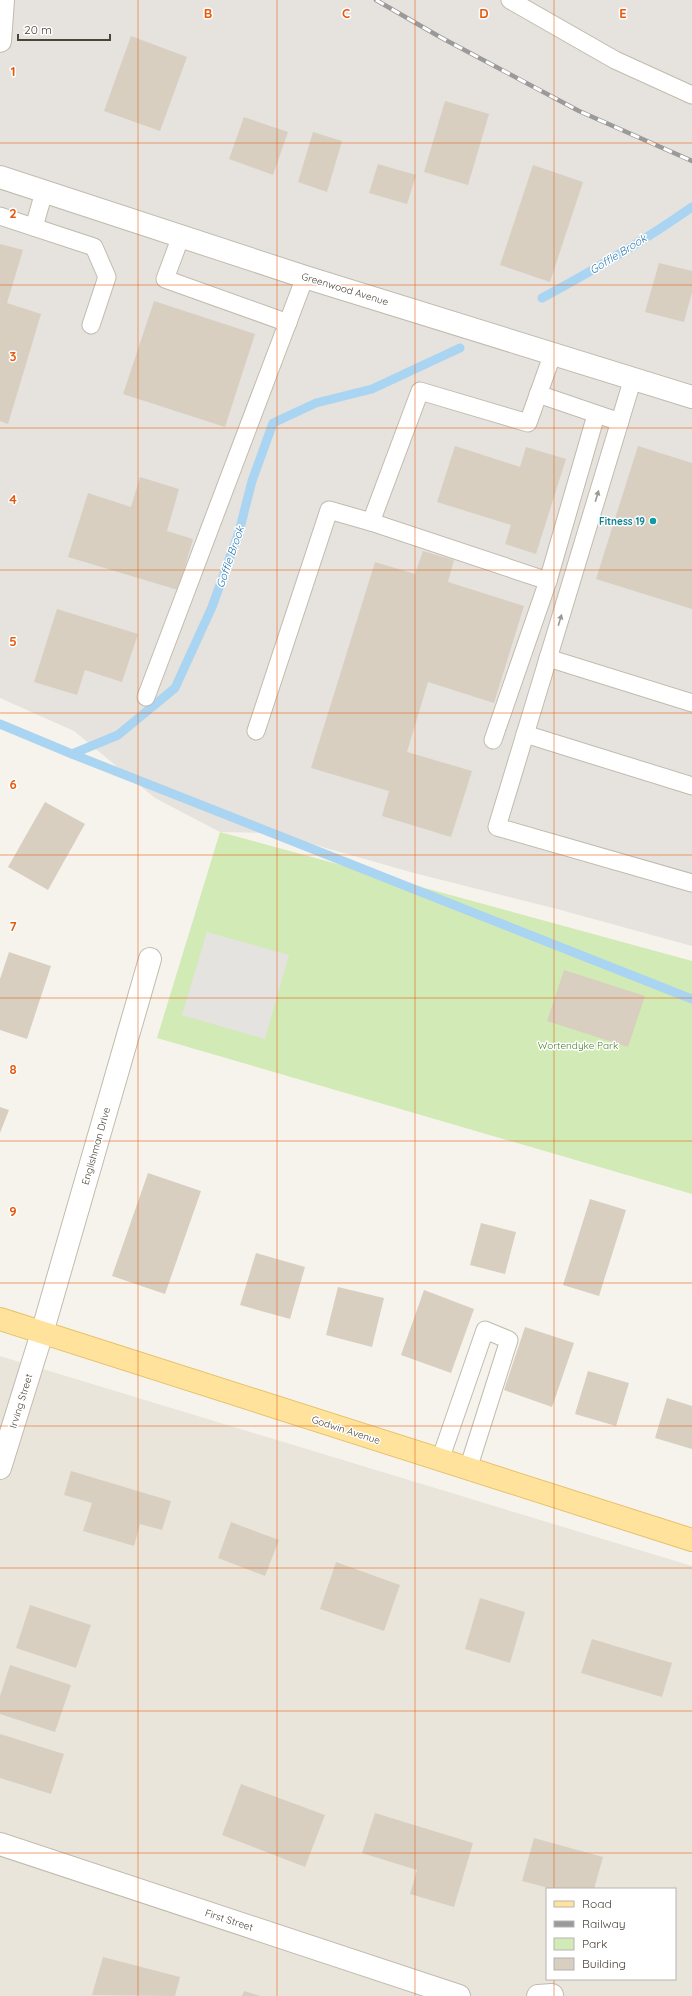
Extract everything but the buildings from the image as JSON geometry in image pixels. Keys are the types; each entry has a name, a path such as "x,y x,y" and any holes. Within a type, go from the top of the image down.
{"main road":[{"name":"Godwin Avenue","path":"0,1319 692,1540"}],"street":[{"path":"0,41 3,0"},
{"name":"Greenwood Avenue","path":"0,177 305,276 692,397"},
{"name":"Englishman Drive","path":"42,1333 150,959"},
{"name":"Irving Street","path":"0,1468 42,1333"},
{"name":"First Street","path":"0,1844 459,1996"}],"lane":[{"path":"510,0 615,60 692,95"},
{"path":"34,227 44,192"},
{"path":"0,216 94,247 107,277 91,325"},
{"path":"181,236 165,279 288,323"},
{"path":"146,697 305,276"},
{"path":"371,522 420,391 528,422 553,353"},
{"path":"633,378 497,827 692,883"},
{"path":"538,394 620,422"},
{"path":"493,740 548,581 596,415"},
{"path":"256,731 329,510 371,522 548,581"},
{"path":"548,658 692,703"},
{"path":"525,734 692,786"},
{"path":"440,1460 485,1330 509,1340 468,1469"}],"shaded area":[{"path":"0,0 692,0 692,946 557,909 414,873 273,833 220,832 155,798 74,731 0,698"},
{"path":"207,932 289,955 265,1039 182,1015"},
{"path":"0,1356 692,1566 692,1996 0,1996"}],"green space":[{"name":"Wortendyke Park","path":"220,832 692,961 692,1194 157,1038"}],"waterway":[{"name":"Goffle Brook","path":"542,298 581,277 656,232 692,207"},
{"name":"Goffle Brook","path":"0,724 72,754 118,735 175,688 212,607 239,532 252,481 273,423 316,403 372,389 460,348"},
{"path":"72,754 692,999"}],"railway":[{"path":"376,0 440,37 579,111 692,161"}],"place":[{"name":"Fitness 19","path":"653,521"}]}
